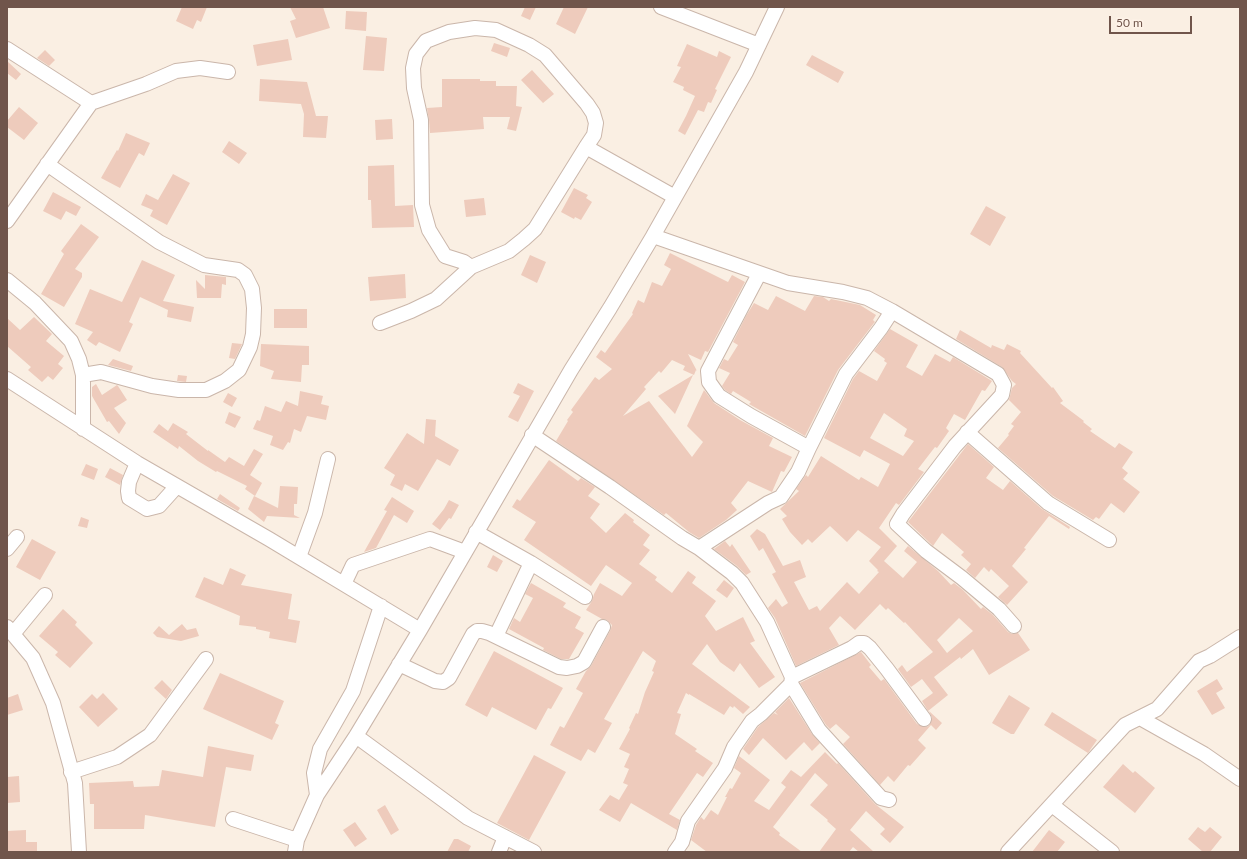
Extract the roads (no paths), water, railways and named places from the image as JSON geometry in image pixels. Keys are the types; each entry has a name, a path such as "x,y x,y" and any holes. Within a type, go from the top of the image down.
{"street":[{"path":"662,7 759,44"},
{"path":"232,819 296,846 317,795 356,736 420,630 532,435 653,236 746,72 776,7"},
{"path":"380,323 436,299 470,267 509,250 535,229 594,135 596,123 593,113 545,55 523,42 496,30 475,28 449,32 426,41 416,54 413,68 414,88 421,120 422,188 420,196 422,206 429,230 445,256 464,262 470,267"},
{"path":"7,49 91,103"},
{"path":"7,221 91,103 146,84 176,71 200,68 228,72"},
{"path":"586,147 675,197"},
{"path":"47,164 171,249 204,265 238,270 245,275 252,289 254,308 253,334 250,347 239,370 224,381 206,390 179,390 152,386 101,372 83,375"},
{"path":"653,236 788,283 843,292 867,298 892,311 998,374 1004,385 1002,395 967,432 903,514 897,524 926,551 962,578 999,609 1014,626"},
{"path":"759,274 708,371 708,382 720,396 751,416 809,448"},
{"path":"7,280 35,303 71,341 79,359 83,375 83,429"},
{"path":"699,548 768,503 781,497 798,472 846,374 892,311"},
{"path":"7,379 137,463 299,557 420,630"},
{"path":"967,432 1048,503 1109,540"},
{"path":"532,435 610,487 682,538 699,548 732,573 742,583 767,622 791,680 819,730 881,798 889,800"},
{"path":"299,557 316,513 328,459"},
{"path":"137,463 129,482 129,498 147,508 159,506 177,486"},
{"path":"476,532 531,563 585,597"},
{"path":"7,549 17,536"},
{"path":"344,584 353,565 430,539 465,552"},
{"path":"496,636 531,563"},
{"path":"45,595 10,631 32,658 53,703 75,783 79,852"},
{"path":"317,795 314,772 320,749 353,691 381,606"},
{"path":"399,664 435,681 443,682 449,678 473,634 477,631 482,631 496,636 559,667 567,668 577,666 584,662 603,627"},
{"path":"1008,852 1125,725 1157,709 1200,661 1240,637"},
{"path":"675,852 682,842 688,821 725,768 734,747 752,721 761,714 791,680 859,643 864,643 870,648 924,719"},
{"path":"72,772 117,757 150,735 206,659"},
{"path":"1140,718 1204,754 1240,779"},
{"path":"356,736 468,818 534,852"},
{"path":"1052,805 1112,852"},
{"path":"499,852 505,837"}]}
